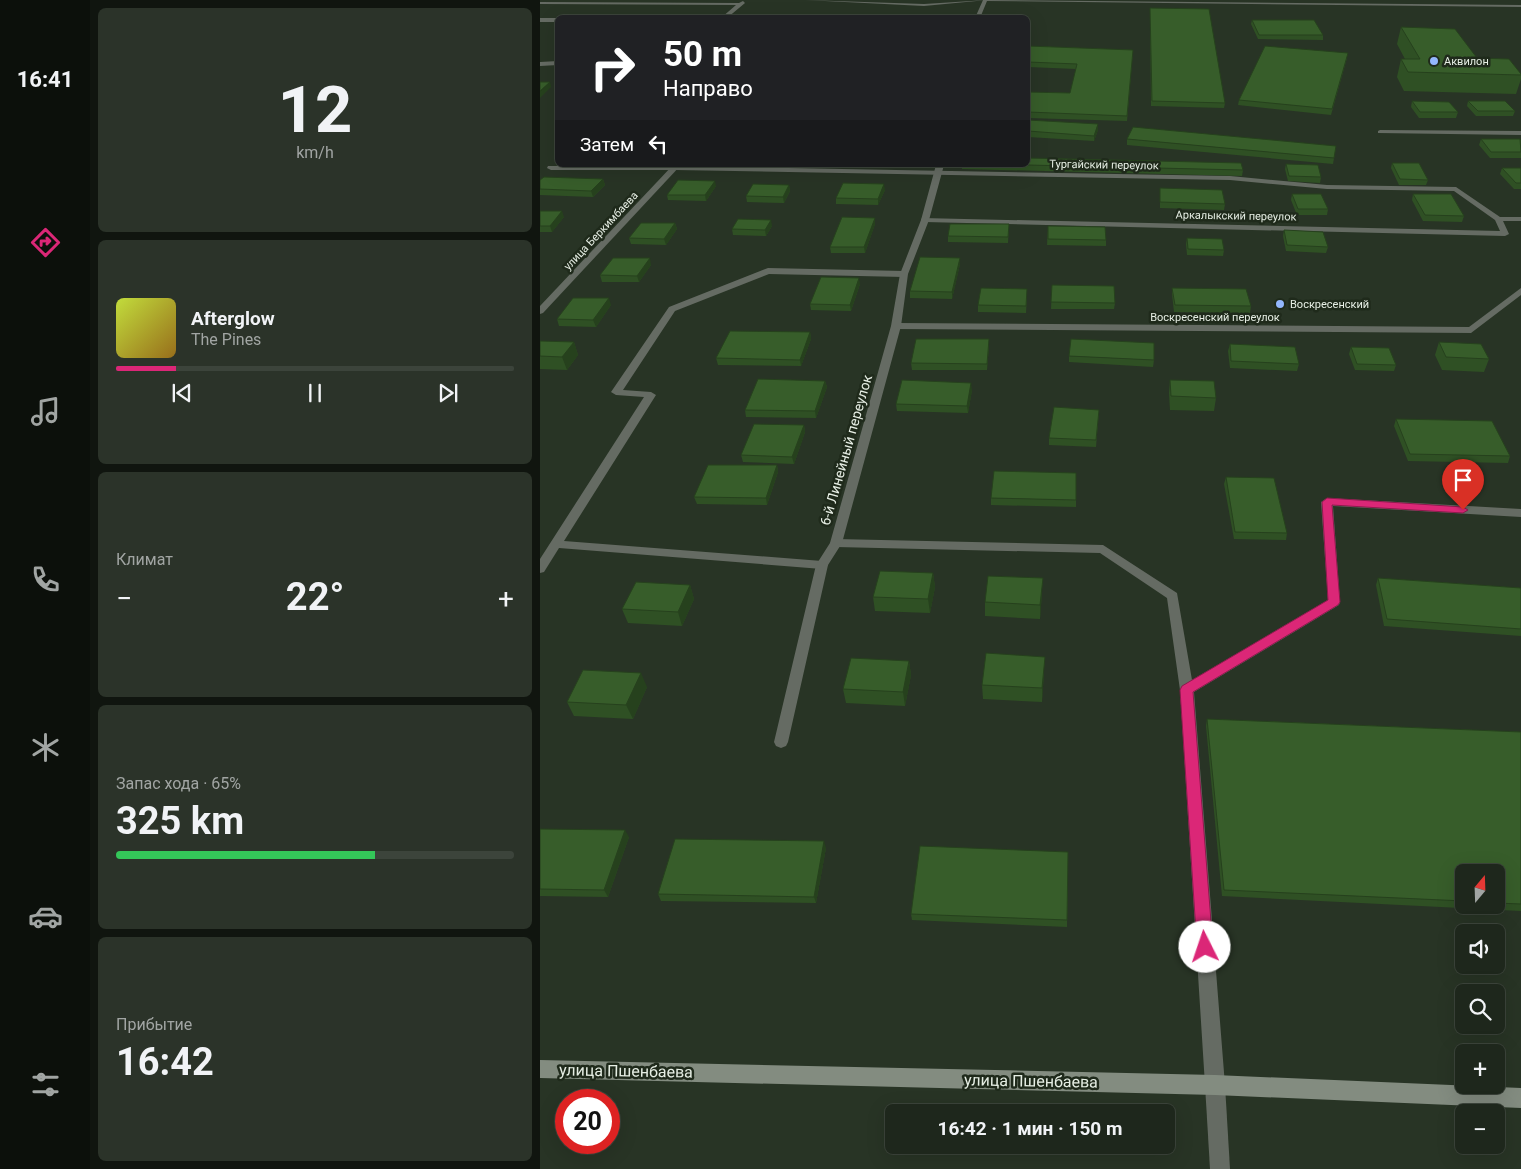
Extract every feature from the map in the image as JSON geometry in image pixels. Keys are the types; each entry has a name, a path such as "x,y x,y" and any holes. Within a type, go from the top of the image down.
{"street":[{"path":"807,0 924,4 985,0 1521,6"},
{"path":"978,15 985,0"},
{"path":"540,3 743,2"},
{"path":"727,15 743,2"},
{"path":"540,20 555,20"},
{"path":"540,64 555,63"},
{"path":"1380,132 1521,133"},
{"name":"Тургайский переулок","path":"550,168 613,167"},
{"name":"улица Беркимбаева","path":"540,311 675,167"},
{"name":"Тургайский переулок","path":"764,167 939,169 1230,178 1327,187 1456,188 1498,219"},
{"name":"6-й Линейный переулок","path":"781,742 822,565 836,543 896,326 904,274 926,220 939,169"},
{"path":"1498,219 1521,219"},
{"name":"Аркалыкский переулок","path":"926,220 1506,234 1498,219"},
{"path":"540,569 651,395 616,392 672,309 768,271 904,274"},
{"name":"Воскресенский переулок","path":"896,326 1471,330 1521,291"},
{"path":"1187,690 1334,602 1327,502 1521,513"},
{"path":"836,543 1103,548 1174,596 1187,690 1220,1169"},
{"path":"557,544 822,565"},
{"name":"улица Пшенбаева","path":"540,1069 1215,1086 1521,1098"}],"building":[{"path":"1150,8 1209,9 1225,103 1152,101"},
{"path":"1252,20 1314,20 1323,35 1259,35"},
{"path":"1401,27 1455,29 1477,58 1509,59 1521,75 1408,72 1401,59 1420,59"},
{"path":"1030,46 1133,50 1127,116 1030,112 1030,92 1070,93 1077,64 1030,62"},
{"path":"1265,46 1348,53 1332,109 1239,100"},
{"path":"540,82 550,82 540,91"},
{"path":"1412,101 1449,102 1458,112 1420,112"},
{"path":"1468,101 1505,101 1515,111 1478,111"},
{"path":"1030,120 1098,124 1094,136 1030,131"},
{"path":"1133,127 1336,146 1334,158 1127,139"},
{"path":"1481,139 1520,139 1521,152 1491,152"},
{"path":"1030,158 1241,163 1243,170 1030,165"},
{"path":"1392,163 1419,163 1428,180 1400,179"},
{"path":"1286,164 1318,165 1321,177 1289,176"},
{"path":"1502,168 1521,168 1521,183 1516,183"},
{"path":"544,177 603,179 591,191 540,189 540,180"},
{"path":"678,180 715,181 705,195 667,195"},
{"path":"843,183 884,184 878,199 836,198"},
{"path":"753,184 789,185 783,197 746,196"},
{"path":"1160,188 1222,190 1225,204 1160,202"},
{"path":"1292,194 1321,194 1328,209 1298,209"},
{"path":"1413,194 1451,194 1464,216 1425,215"},
{"path":"540,211 562,211 550,226 540,226"},
{"path":"842,217 875,218 864,247 830,247"},
{"path":"738,219 771,220 765,230 732,229"},
{"path":"641,223 675,223 664,239 629,238"},
{"path":"950,224 1009,224 1008,237 948,236"},
{"path":"1048,226 1105,227 1106,240 1048,239"},
{"path":"1284,230 1323,232 1328,247 1287,245"},
{"path":"1187,238 1222,239 1224,250 1188,249"},
{"path":"920,257 960,258 952,292 910,291"},
{"path":"613,258 650,258 637,276 600,275"},
{"path":"821,277 859,278 850,305 810,304"},
{"path":"1052,285 1114,286 1115,303 1051,302"},
{"path":"981,288 1027,289 1026,306 978,305"},
{"path":"1172,288 1246,289 1251,306 1175,305"},
{"path":"573,298 609,298 593,320 557,319"},
{"path":"730,331 810,332 800,360 716,358"},
{"path":"916,339 989,339 987,364 911,363"},
{"path":"1071,339 1154,343 1154,360 1069,356"},
{"path":"540,341 574,342 562,357 540,356"},
{"path":"1439,342 1481,344 1489,359 1446,357"},
{"path":"1230,344 1295,347 1299,364 1231,361"},
{"path":"1351,347 1389,348 1396,365 1357,364"},
{"path":"758,379 825,381 815,411 745,410"},
{"path":"902,380 971,383 967,406 896,404"},
{"path":"1170,380 1214,381 1216,398 1171,396"},
{"path":"1054,407 1099,410 1096,440 1049,438"},
{"path":"1396,419 1492,421 1510,456 1410,454"},
{"path":"754,424 804,425 792,457 741,455"},
{"path":"708,465 777,465 766,498 694,497"},
{"path":"994,471 1076,473 1076,500 991,498"},
{"path":"1226,477 1274,478 1287,533 1235,532"},
{"path":"880,571 933,573 928,599 873,597"},
{"path":"988,576 1043,578 1040,605 985,602"},
{"path":"1378,578 1521,588 1521,629 1387,619"},
{"path":"636,582 690,585 678,612 622,609"},
{"path":"986,653 1045,657 1042,688 982,685"},
{"path":"851,658 909,661 903,692 843,689"},
{"path":"583,670 641,673 626,705 567,702"},
{"path":"1207,719 1521,732 1521,904 1505,903 1505,864 1455,864 1455,901 1224,890"},
{"path":"540,829 625,830 604,890 540,889"},
{"path":"675,839 824,841 814,897 658,894"},
{"path":"920,846 1068,852 1067,920 911,914"}],"place":[{"name":"Аквилон","path":"1434,61"},
{"name":"Воскресенский","path":"1280,304"}],"route":[{"path":"1205,947 1187,690 1334,602 1327,502 1463,510"}]}
